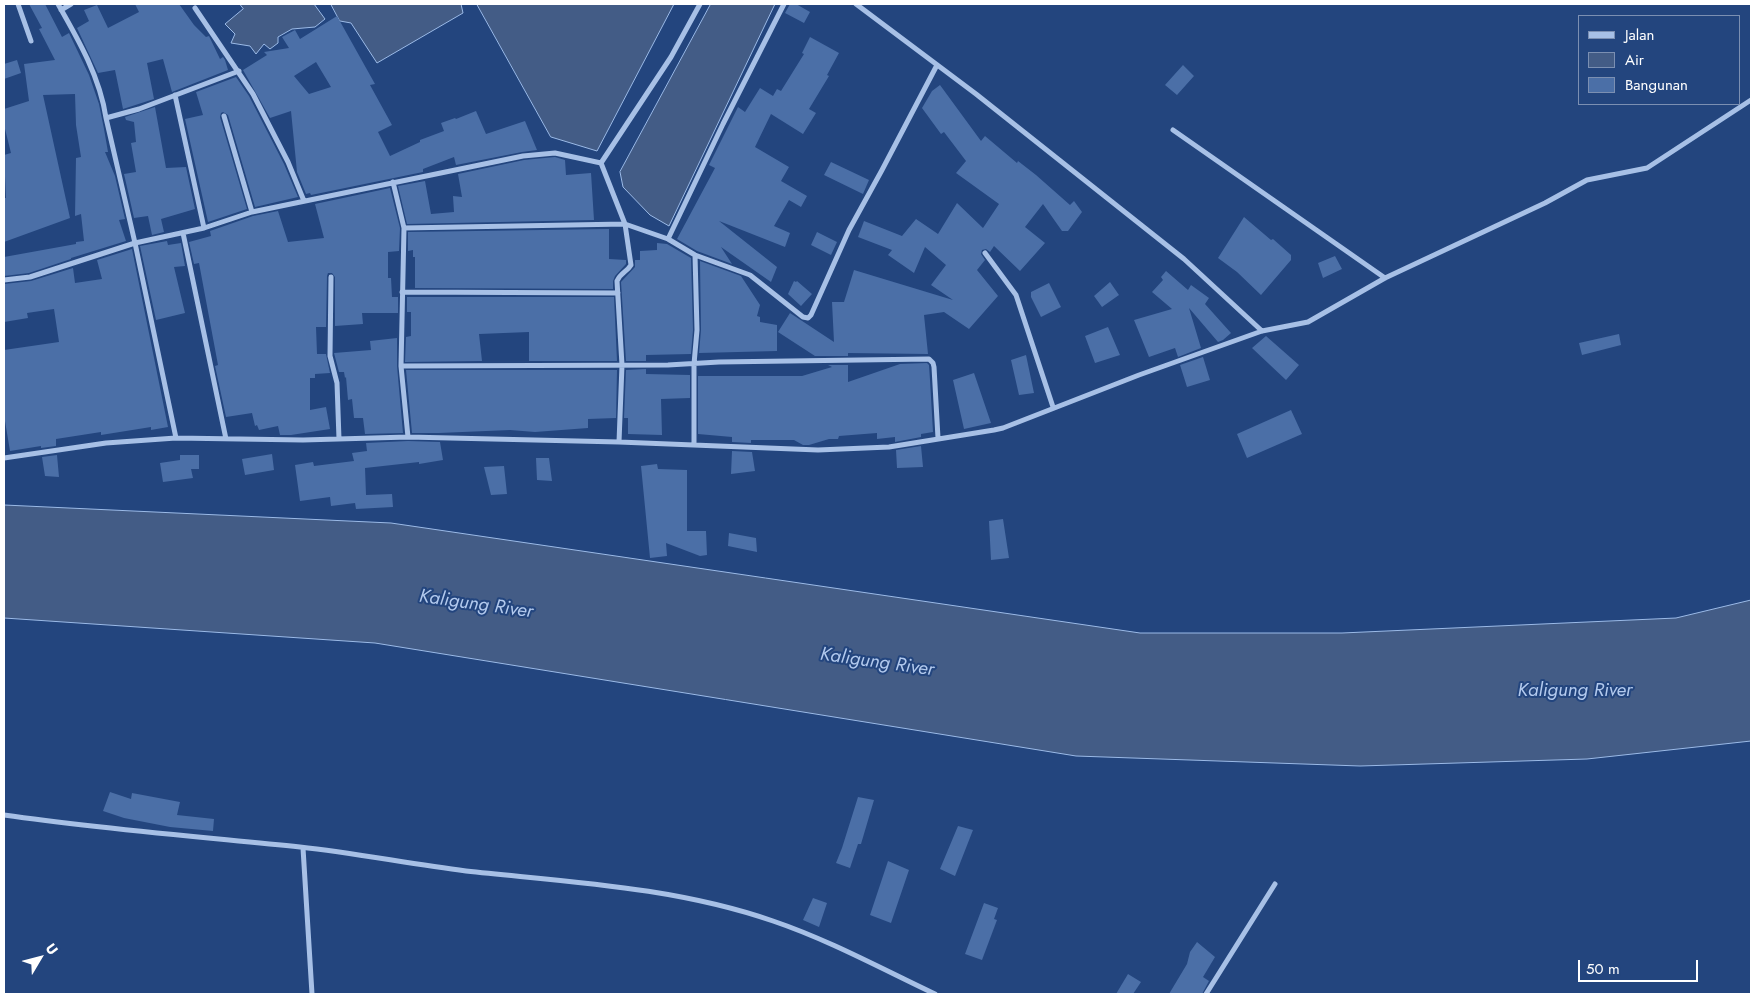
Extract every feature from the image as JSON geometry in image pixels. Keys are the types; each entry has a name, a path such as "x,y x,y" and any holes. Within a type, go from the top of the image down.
{"street":[{"path":"18,4 31,41"},
{"path":"58,4 73,29 103,99 176,438"},
{"path":"61,10 72,4"},
{"path":"601,163 670,57 700,4"},
{"path":"668,239 722,124 784,4"},
{"path":"856,4 937,65 1184,259 1262,331"},
{"path":"196,8 253,94 288,162 304,201"},
{"path":"404,228 624,224 668,239 695,255 750,275 803,317 810,317 849,230 937,65"},
{"path":"106,118 139,109 239,71"},
{"path":"175,95 204,228"},
{"path":"4,458 106,444 176,438 339,440 408,438 619,442 818,450 889,447 1003,428 1262,331 1308,322 1385,278 1545,203 1587,180 1647,168 1751,100"},
{"path":"224,116 252,212"},
{"path":"1173,130 1385,278"},
{"path":"4,280 30,277 135,243 204,228 252,212 393,182 547,153 601,163"},
{"path":"601,163 624,224 631,265 630,268 619,275 618,281 622,365 619,442"},
{"path":"393,182 404,228 401,366 408,438"},
{"path":"183,233 226,439"},
{"path":"985,253 1016,296 1053,408"},
{"path":"694,445 694,364 697,330 695,255"},
{"path":"331,277 330,356 337,383 339,440"},
{"path":"402,292 618,293"},
{"path":"401,366 622,365 929,360 934,366 938,438"},
{"path":"4,815 57,823 303,848 464,870 641,890 715,904 774,921 831,944 935,994"},
{"path":"303,848 312,994"},
{"path":"1206,994 1275,884"}],"water":[{"path":"240,4 314,4 325,19 315,27 292,29 278,37 278,43 270,49 264,44 256,54 250,46 231,43 235,34 225,24 243,9"},
{"path":"331,4 461,4 463,13 377,63 351,23 340,21"},
{"path":"477,4 674,4 597,151 551,137"},
{"path":"711,4 775,4 669,226 650,215 623,187 620,172"},
{"name":"Kaligung River","path":"4,505 391,523 1140,633 1342,633 1676,618 1751,600 1751,741 1587,759 1360,766 1076,756 375,643 4,618"}],"building":[{"path":"29,4 45,4 62,37 69,33 89,75 99,104 108,152 105,152 115,176 125,219 119,220 126,241 29,273 4,276 4,257 84,241 81,214 75,216 76,158 81,157 76,125 75,94 43,95 70,218 4,242 4,198 6,198 4,155 11,153 4,125 4,109 29,101 24,64 55,60 39,29 42,28"},
{"path":"135,4 179,4 194,25 206,37 209,36 220,59 223,57 225,60 228,70 172,92 163,59 147,63 154,99 123,109 115,70 98,73 77,28 89,21 84,10 97,5 108,28 139,12"},
{"path":"790,4 796,4 810,12 804,23 785,13"},
{"path":"337,16 375,84 370,85 392,125 378,132 390,156 420,142 420,140 444,131 441,123 476,111 486,134 525,121 537,150 456,165 454,157 423,169 423,172 311,195 310,193 306,194 297,172 291,111 270,118 243,70 267,55 264,52 289,48 282,37 295,30 300,39","holes":["316,62 331,87 309,94 294,76"]},
{"path":"810,37 839,53 827,75 829,76 809,109 816,113 803,134 771,114 755,147 789,167 781,181 807,196 801,207 789,200 774,226 790,233 785,247 719,221 777,267 771,282 721,247 732,264 697,251 677,239 715,168 709,165 738,107 745,112 760,88 773,96 777,89 781,91 804,54 802,53"},
{"path":"17,60 21,73 4,79 4,64"},
{"path":"1183,65 1194,76 1177,95 1165,85"},
{"path":"236,77 249,96 284,164 298,197 255,207 228,115 223,112 220,117 247,209 208,222 185,119 203,115 196,92"},
{"path":"940,85 981,141 985,136 1017,163 1018,161 1036,175 1070,205 1074,201 1082,212 1068,231 1062,231 1043,204 1025,227 1045,243 1020,271 994,246 990,252 986,249 982,250 981,254 985,260 977,270 998,296 969,329 944,312 924,315 928,354 848,353 848,356 815,356 778,332 790,313 834,342 832,302 844,302 854,270 953,300 931,285 946,265 925,247 914,273 888,255 892,250 858,237 864,221 902,236 916,219 938,234 957,203 983,228 999,204 956,173 966,161 944,132 941,134 922,108 932,91"},
{"path":"155,107 166,168 186,167 195,209 161,219 164,232 152,235 148,216 134,218 124,174 136,172 131,143 136,142 134,122 126,120 125,117"},
{"path":"555,157 565,160 566,175 591,173 594,220 407,224 398,186 425,181 431,214 454,212 453,196 462,197 458,174 524,160"},
{"path":"831,162 869,180 863,194 824,175"},
{"path":"390,188 400,228 399,251 388,252 388,278 391,278 392,297 398,297 398,313 362,313 363,324 335,326 335,277 332,273 328,273 327,276 326,327 316,327 317,354 326,354 330,373 315,374 315,378 310,378 310,410 326,407 330,429 280,435 278,426 259,430 257,425 255,426 252,413 226,417 215,366 218,365 199,263 194,264 189,242 211,236 210,231 253,216 278,211 288,242 324,238 315,204"},
{"path":"1244,217 1291,255 1291,260 1261,295 1237,272 1218,258"},
{"path":"609,229 609,259 626,260 626,264 615,276 613,289 415,288 415,257 413,257 413,250 408,251 408,232"},
{"path":"817,232 837,242 831,255 811,245"},
{"path":"167,241 168,245 181,243 185,266 174,267 185,313 156,320 140,246"},
{"path":"657,243 667,244 691,258 693,330 691,354 646,355 646,361 626,361 621,282 635,267 635,260 640,260 640,251 657,250"},
{"path":"132,249 168,427 151,430 151,427 101,435 101,432 56,439 56,446 41,448 41,446 10,451 4,415 4,350 59,342 54,309 27,313 28,318 4,322 4,284 31,281 73,268 75,283 102,279 97,260"},
{"path":"1335,256 1342,269 1323,278 1318,263"},
{"path":"700,261 741,276 760,305 757,316 760,317 760,322 777,325 777,351 699,353 701,330"},
{"path":"1166,271 1188,290 1191,285 1209,298 1205,304 1231,333 1218,342 1189,308 1201,348 1178,357 1175,348 1149,357 1134,320 1172,309 1152,292 1163,280 1161,277"},
{"path":"794,281 797,281 812,294 801,306 788,294"},
{"path":"1110,282 1119,295 1102,307 1094,296"},
{"path":"1049,283 1061,307 1041,317 1031,297 1031,292"},
{"path":"407,297 614,297 617,361 529,361 529,332 479,334 482,361 405,362 406,337 411,336 411,312 407,312"},
{"path":"1108,327 1120,355 1095,363 1085,336"},
{"path":"1619,334 1621,345 1582,355 1579,343"},
{"path":"1266,336 1299,365 1286,380 1252,348"},
{"path":"397,338 397,366 403,433 365,434 363,418 354,418 352,399 348,400 346,377 344,372 339,372 334,353 371,350 370,341"},
{"path":"1026,355 1034,393 1019,395 1011,360"},
{"path":"1203,357 1210,380 1187,387 1180,365"},
{"path":"927,363 929,365 933,432 921,434 921,437 895,442 895,437 877,439 877,433 839,436 838,439 829,439 803,445 794,440 751,440 751,443 732,442 732,437 698,434 698,376 802,376 832,367 828,365 848,365 848,382 900,364"},
{"path":"646,369 646,374 690,375 690,398 661,399 662,435 628,434 628,418 624,418 626,370"},
{"path":"406,370 617,370 616,418 588,419 588,428 535,432 510,430 412,433"},
{"path":"974,373 991,423 964,429 953,380"},
{"path":"1291,410 1302,434 1247,458 1237,434"},
{"path":"440,442 443,460 419,464 419,462 365,468 366,495 392,494 393,507 356,509 355,503 331,506 330,497 300,501 295,465 313,462 314,466 354,461 352,453 367,451 366,443"},
{"path":"921,446 923,467 897,468 896,450"},
{"path":"732,451 752,452 755,471 731,474"},
{"path":"272,454 274,470 245,475 242,459"},
{"path":"57,455 59,477 45,476 42,457"},
{"path":"180,455 199,455 199,469 191,469 193,478 163,482 160,463 180,460"},
{"path":"536,458 549,458 552,481 537,480"},
{"path":"657,464 658,469 687,470 687,531 706,531 707,555 700,556 666,543 667,556 650,558 641,466"},
{"path":"504,466 507,494 491,495 484,467"},
{"path":"1003,519 1009,558 991,560 989,521"},
{"path":"729,533 756,538 757,552 728,546"},
{"path":"110,792 131,799 132,793 180,802 177,815 214,819 213,831 170,827 124,818 103,811"},
{"path":"858,797 874,800 861,844 858,844 850,868 836,863"},
{"path":"958,826 973,830 955,876 940,869"},
{"path":"888,861 909,870 891,923 870,915"},
{"path":"813,898 827,903 819,927 803,920"},
{"path":"984,903 998,908 994,919 997,920 982,960 965,954"},
{"path":"1197,942 1215,957 1203,977 1209,981 1202,994 1169,994 1187,964 1190,952"},
{"path":"1128,974 1141,982 1133,994 1116,994"}]}
